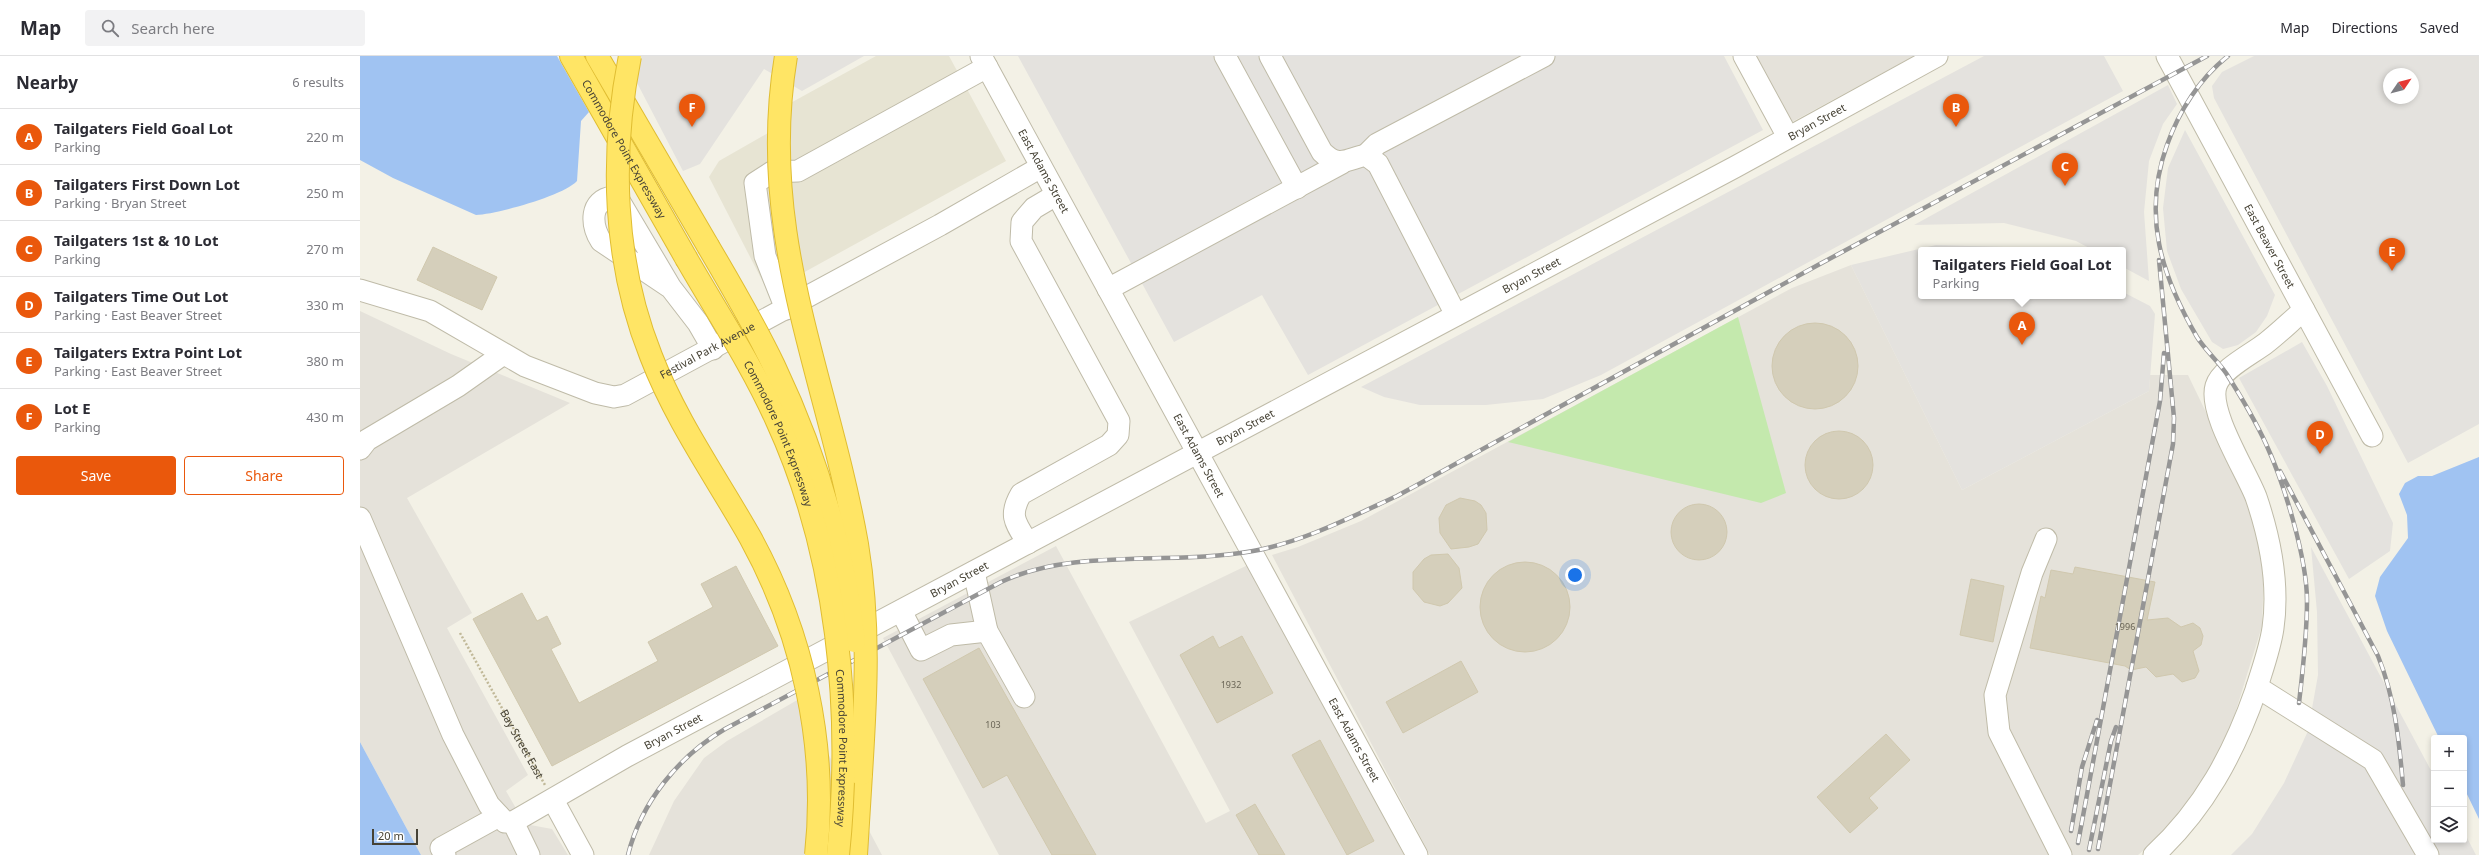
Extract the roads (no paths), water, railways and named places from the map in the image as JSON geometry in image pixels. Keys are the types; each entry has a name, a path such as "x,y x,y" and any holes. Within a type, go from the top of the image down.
{"highway":[{"name":"Commodore Point Expressway","path":"571,56 752,372 777,421 797,471 814,528 834,626 841,696 843,790 838,855"},
{"name":"Commodore Point Expressway","path":"597,56 708,246 774,366 798,422 824,494 843,570 853,632 859,688 861,774"},
{"path":"630,56 620,127 618,181 623,248 635,308 647,346 669,398 756,548 772,582 790,629 805,682 815,738 819,800 816,855"},
{"path":"786,56 778,136 784,232 802,325 849,507 862,581 866,619 867,662 856,855"},
{"path":"784,232 783,191 786,146 790,112 802,56"}],"street":[{"path":"1225,56 1297,188"},
{"path":"1270,56 1322,152 1330,160 1342,163"},
{"path":"1108,289 1342,163 1366,155 1377,144 1544,56"},
{"path":"1744,56 1788,137"},
{"name":"Bryan Street","path":"445,855 441,848 553,800 632,753 1456,315 1937,56"},
{"name":"East Beaver Street","path":"2167,56 2372,436"},
{"path":"786,309 765,256 755,183 772,172 798,171 984,61"},
{"name":"East Adams Street","path":"984,61 1417,855"},
{"path":"1366,155 1378,164 1456,315"},
{"name":"Festival Park Avenue","path":"360,290 430,312 502,355 595,393 614,397 634,391 940,226 1041,167"},
{"path":"1028,543 1016,524 1014,514 1015,505 1021,494 1109,445 1118,434 1119,421 1021,241 1022,222 1034,208 1056,195"},
{"path":"671,288 698,323 713,348"},
{"path":"2154,855 2187,822 2218,778 2244,723 2257,687 2273,628 2274,582 2268,535 2256,497 2219,415 2215,402 2215,387 2219,378 2225,372 2267,343 2304,310"},
{"path":"360,449 367,440 458,386 502,355"},
{"path":"360,518 453,735 489,804 506,819 529,855"},
{"path":"2046,539 2032,573 1995,695 1999,732 2061,855"},
{"path":"974,572 988,631 1024,697"},
{"path":"901,611 921,650 951,635 988,631"},
{"path":"2257,687 2373,760 2428,855"},
{"path":"553,800 582,855"}],"water":[{"path":"360,56 557,56 589,112 581,121 577,181 570,187 544,198 513,208 476,215 393,178 360,160"},
{"path":"2479,457 2479,819 2467,794 2467,735 2438,735 2387,631 2375,596 2380,577 2408,538 2407,515 2399,494 2405,483 2418,476 2432,476"},
{"path":"360,742 421,855 360,855"}],"railway":[{"path":"628,855 634,835 652,799 664,782 678,767 708,740 725,729 1001,582 1030,571 1060,564 1124,559 1222,555 1253,551 1290,542 1344,520 1397,496 1818,265 2207,56"},
{"path":"2228,56 2208,74 2184,108 2172,132 2160,171 2156,196 2156,220 2159,244 2165,267 2184,314 2200,342 2226,373 2242,399 2262,435 2287,499 2299,543 2306,584 2306,626 2299,703"},
{"path":"2098,849 2173,444 2174,418 2159,260"},
{"path":"2078,843 2160,401 2164,353"},
{"path":"2280,471 2378,656 2389,688 2392,703 2398,735 2403,785"},
{"path":"2071,831 2082,767 2097,720"},
{"path":"2089,850 2111,741 2116,727"}],"place":[{"name":"Lot E","path":"692,127"},
{"name":"Tailgaters First Down Lot","path":"1956,127"},
{"name":"Tailgaters 1st & 10 Lot","path":"2065,186"},
{"name":"Tailgaters Extra Point Lot","path":"2392,271"},
{"name":"Tailgaters Field Goal Lot","path":"2022,345"},
{"name":"Tailgaters Time Out Lot","path":"2320,454"}]}
